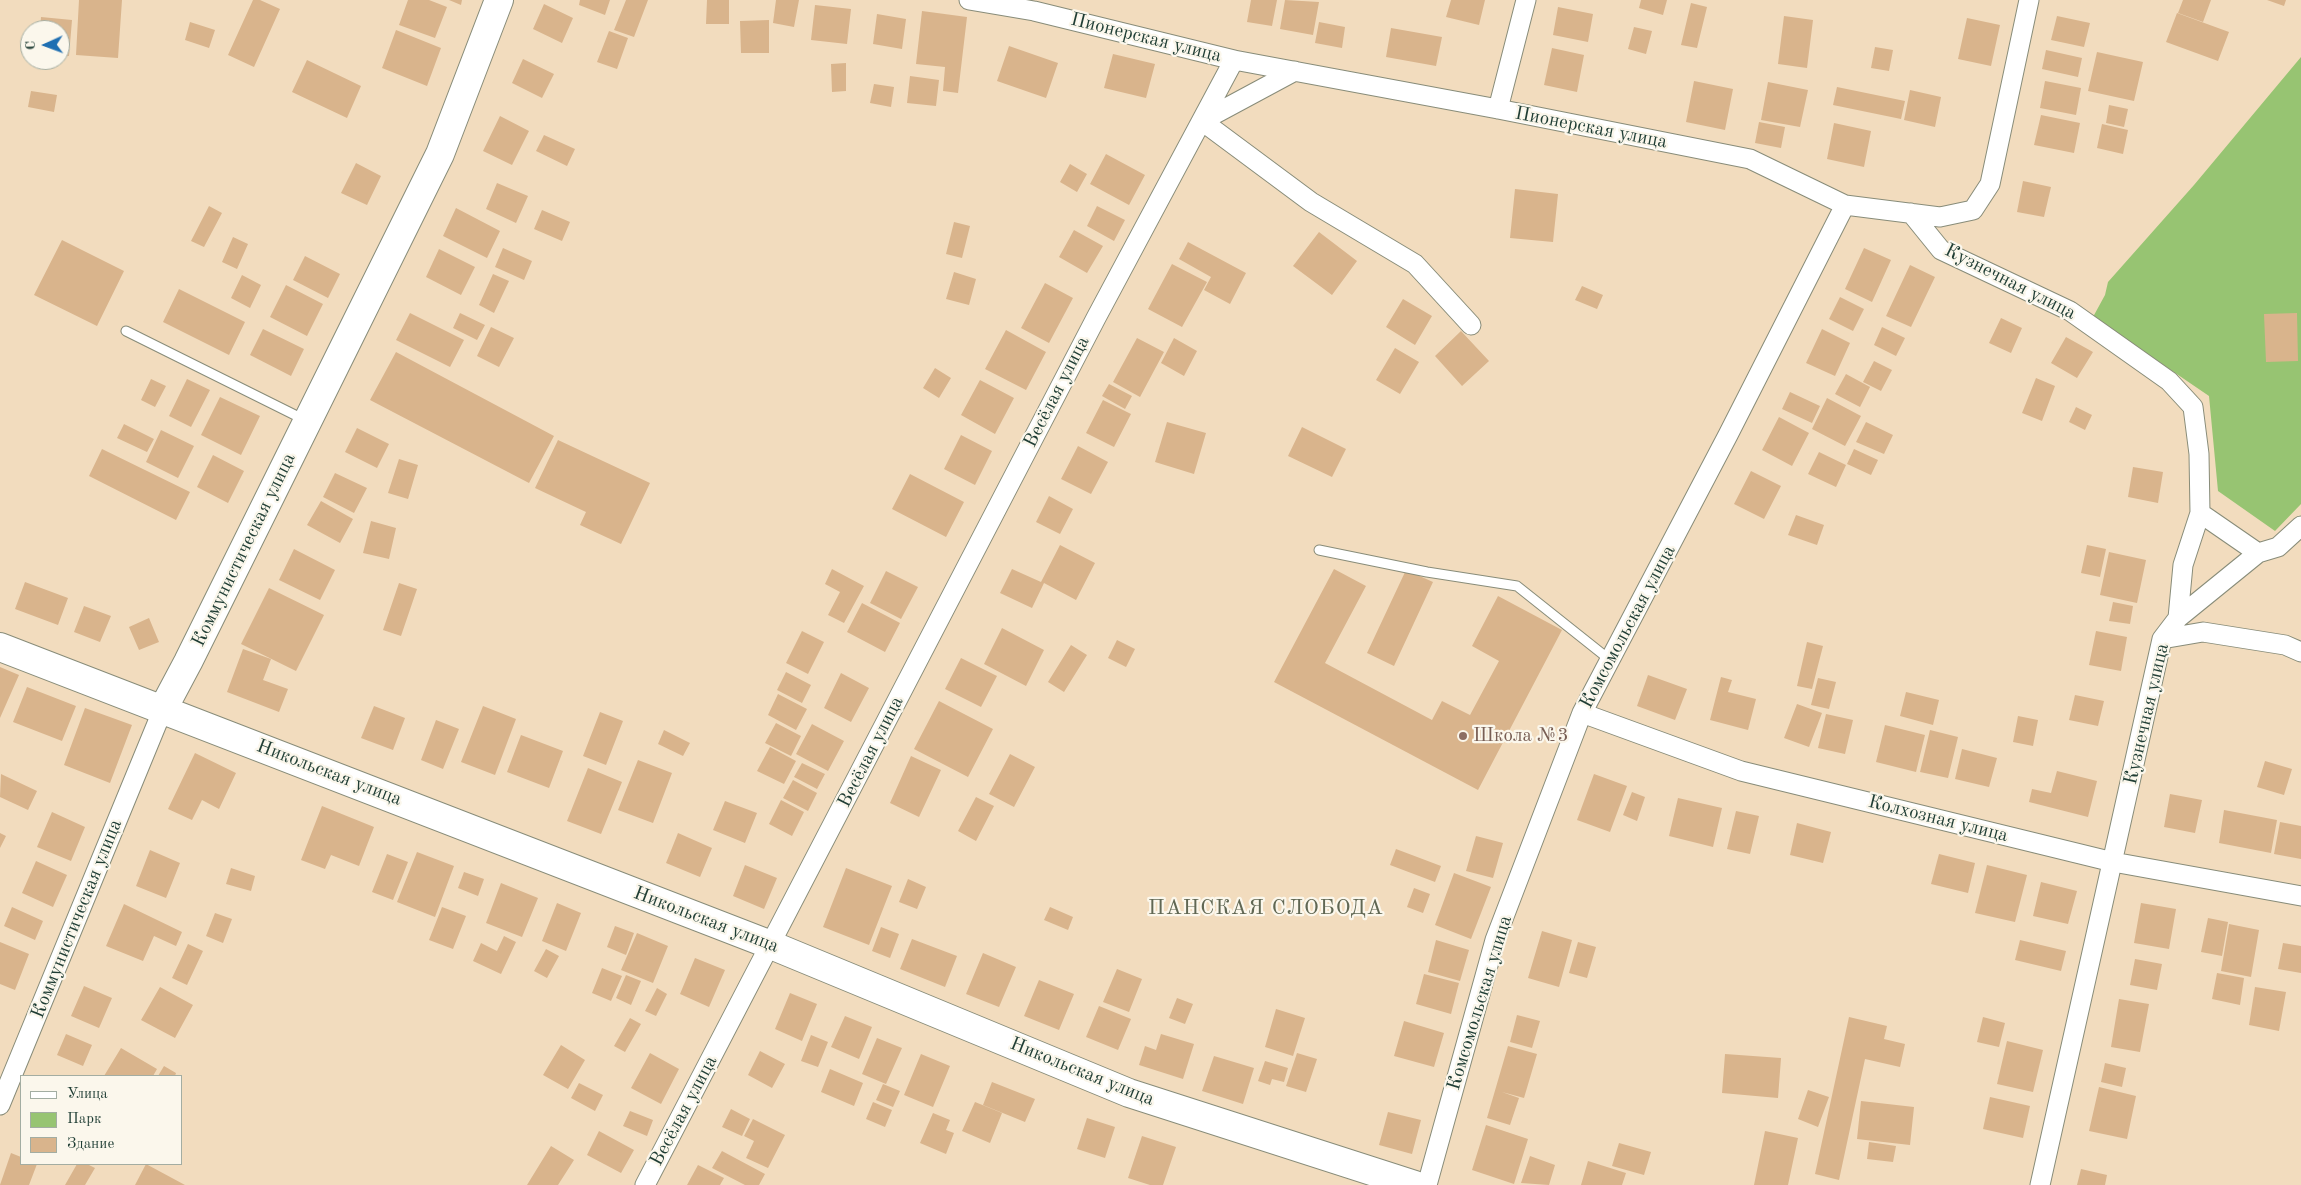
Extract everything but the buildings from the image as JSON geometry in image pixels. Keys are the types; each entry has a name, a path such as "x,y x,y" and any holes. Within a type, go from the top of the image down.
{"main road":[{"name":"Коммунистическая улица","path":"163,709 440,154 499,0"},
{"name":"Никольская улица","path":"0,647 771,945 1129,1093 1415,1185"}],"street":[{"name":"Пионерская улица","path":"968,0 1035,5 1234,60 1498,109 1750,159 1845,205 1940,217 1974,210 1990,184 2029,0"},
{"path":"1498,109 1526,0"},
{"name":"Пионерская улица","path":"1096,318 1234,60"},
{"path":"1295,71 1202,120 1311,202 1414,264 1471,325"},
{"name":"Комсомольская улица","path":"1427,1185 1495,940 1582,713 1728,435 1845,205"},
{"name":"Кузнечная улица","path":"1911,213 1941,250 2070,311 2169,381 2193,408 2199,454 2200,513 2183,565 2178,618 2162,639 2040,1185"},
{"name":"Весёлая улица","path":"645,1185 1096,318"},
{"path":"2200,513 2258,553"},
{"path":"2178,618 2258,553 2278,547 2301,526"},
{"path":"2162,639 2203,632 2285,645 2301,652"},
{"name":"Коммунистическая улица","path":"0,1105 163,709"},
{"name":"Колхозная улица","path":"1582,713 1741,771 2113,862 2301,896"}],"lane":[{"path":"126,331 308,421"},
{"path":"1320,550 1427,572 1517,586 1610,660"}],"green space":[{"path":"2301,57 2301,504 2275,531 2218,491 2209,396 2093,317 2105,295 2108,282 2194,185"}],"place":[{"name":"Школа №3","path":"1463,736"}],"district":[{"name":"ПАНСКАЯ СЛОБОДА","path":"1266,908"}]}
